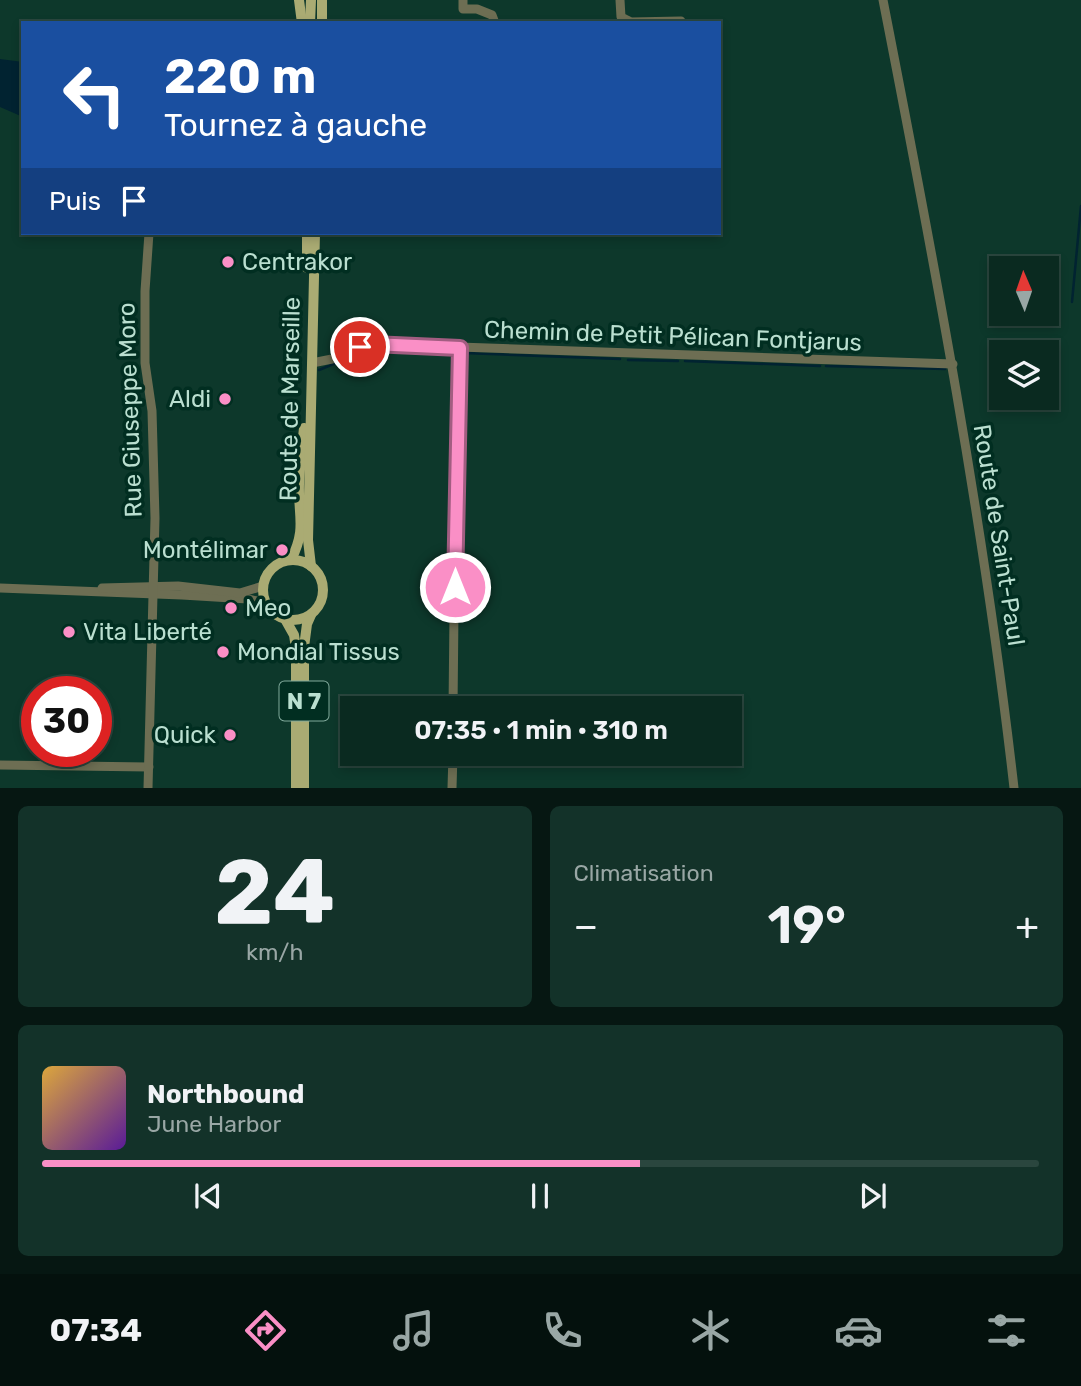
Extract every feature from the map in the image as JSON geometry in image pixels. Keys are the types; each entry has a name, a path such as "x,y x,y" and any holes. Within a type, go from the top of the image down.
{"main road":[{"path":"299,0 302,21"},
{"path":"310,0 310,21"},
{"path":"322,0 322,21"},
{"name":"Route de Marseille","path":"291,560 300,542 301,533 299,486 306,363 307,235"},
{"name":"Route de Marseille","path":"311,566 308,540 315,235"},
{"path":"291,560 311,566 322,580 320,605 303,619 285,619 274,614 266,603 263,586 272,569 291,560"},
{"name":"N 7","path":"304,788 304,647 311,615"},
{"name":"N 7","path":"285,619 296,648 296,788"}],"street":[{"path":"463,0 463,9 477,9 492,15 494,21"},
{"path":"620,0 621,17 629,21"},
{"name":"Route de Saint-Paul","path":"883,0 953,364 989,596 1014,788"},
{"name":"Rue Giuseppe Moro","path":"148,788 155,455 145,363 144,314 149,235"},
{"name":"Chemin de Petit Pélican Fontjarus","path":"312,363 332,359 372,344 953,364"},
{"path":"453,696 460,348"},
{"path":"85,590 117,586 266,603"},
{"path":"0,587 119,594 178,586 240,593 263,586"},
{"path":"0,765 149,767"},
{"path":"452,788 453,766"}],"water":[{"path":"0,59 21,62 21,116 0,107"}],"waterway":[{"path":"1072,302 1081,206"},
{"path":"370,349 454,352"},
{"path":"464,353 620,359"},
{"path":"319,370 348,358"},
{"path":"628,360 678,361"},
{"path":"685,361 820,366"},
{"path":"826,366 945,369"}],"place":[{"name":"Centrakor","path":"228,262"},
{"name":"Aldi","path":"225,399"},
{"name":"Montélimar","path":"282,550"},
{"name":"Meo","path":"231,608"},
{"name":"Vita Liberté","path":"69,632"},
{"name":"Mondial Tissus","path":"223,652"},
{"name":"Quick","path":"230,735"}],"route":[{"path":"360,347 372,344 460,348 455,587"}]}
